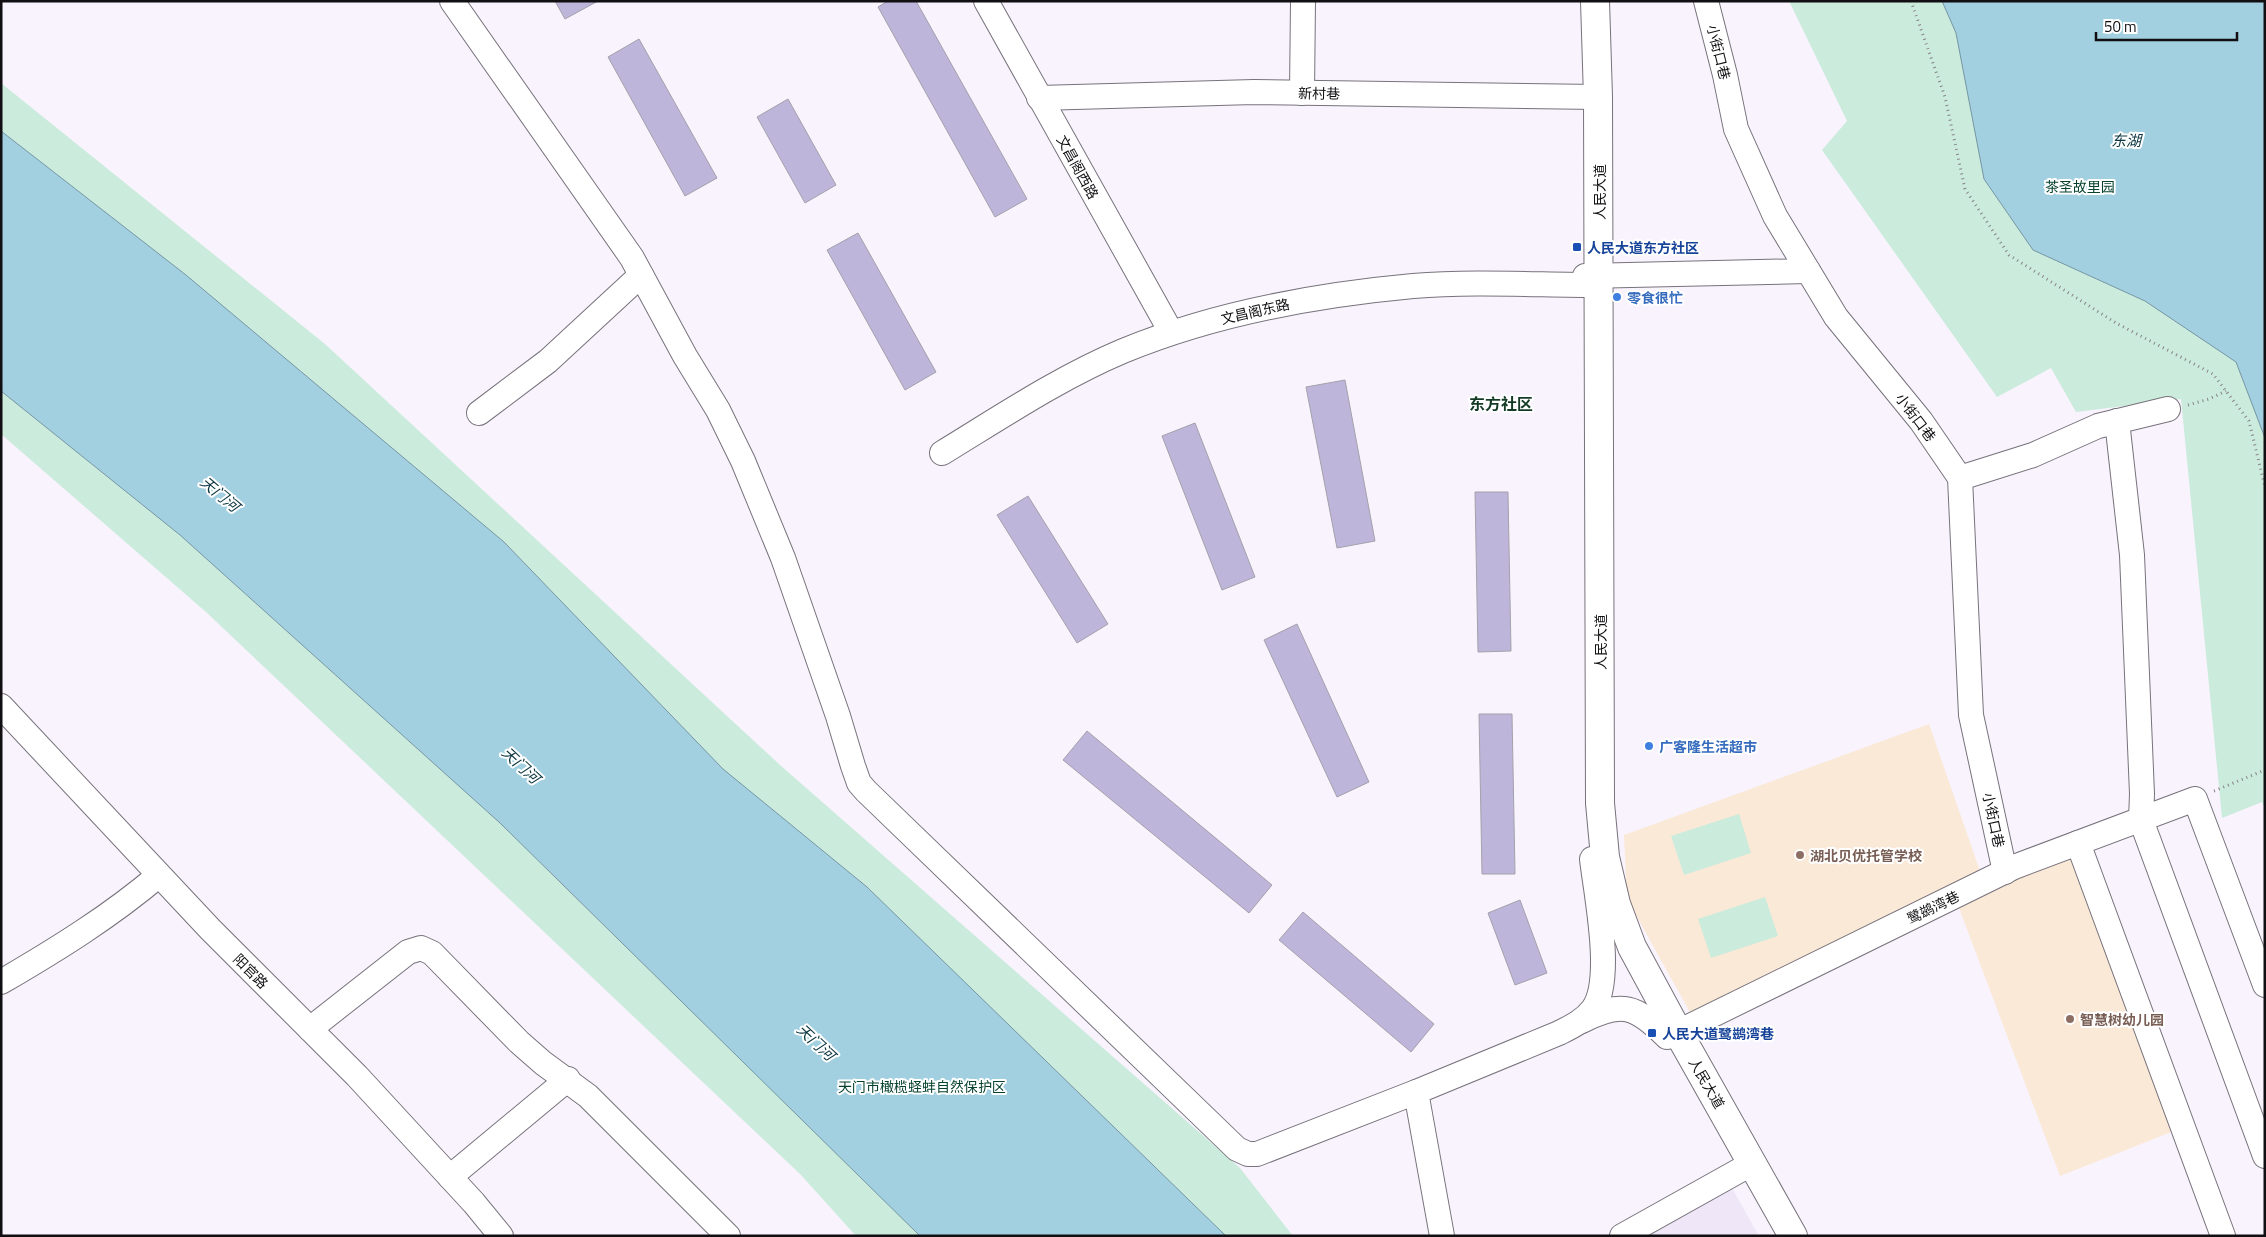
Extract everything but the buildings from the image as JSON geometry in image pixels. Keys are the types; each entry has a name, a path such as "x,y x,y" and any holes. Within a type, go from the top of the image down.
{"main road":[{"name":"人民大道","path":"1581,1 1591,97"},
{"name":"人民大道","path":"1595,1 1591,97 1592,281 1600,793 1605,857 1616,904 1632,946 1672,1035 1742,1169 1780,1236"},
{"name":"人民大道","path":"1592,281 1587,803 1592,858 1604,908 1621,951 1793,1236"}],"street":[{"path":"452,1 632,258 685,356 718,410 743,461 783,558 838,716 859,783 1237,1149 1248,1154 1257,1154 1416,1092 1559,1033 1598,1013 1615,1008 1628,1009 1644,1016 1672,1035"},
{"name":"文昌阁西路","path":"986,1 1171,332"},
{"path":"1302,93 1303,1"},
{"name":"小街口巷","path":"1706,1 1725,75 1736,129 1775,216 1836,317 1921,421 1960,478 1971,715 2005,872"},
{"name":"新村巷","path":"1039,98 1254,92 1591,97"},
{"name":"文昌阁东路","path":"942,453 1046,389 1121,352 1171,332 1257,310 1305,300 1415,286 1592,281 1808,271"},
{"path":"479,413 548,361 641,275"},
{"path":"1960,478 2033,455 2098,426 2168,410"},
{"path":"2117,421 2132,555 2142,794 2141,820 2265,1156"},
{"name":"阳官路","path":"1,706 210,929 357,1076 450,1177 501,1236"},
{"path":"2196,799 2265,985"},
{"name":"鹭鹚湾巷","path":"1672,1035 2005,872 2196,799"},
{"path":"2078,843 2209,1203 2223,1236"},
{"path":"1581,1022 1592,1010 1599,998 1602,982 1603,964 1592,858"},
{"path":"1,982 79,934 159,875"},
{"path":"310,1029 408,952 422,948 432,953 525,1047 543,1063 568,1079 609,1116 728,1236"},
{"path":"450,1177 568,1079"},
{"path":"1416,1092 1442,1236"},
{"path":"1622,1236 1742,1169"}],"path":[{"path":"1911,1 1946,98 1964,189 2009,255 2116,323 2214,374 2249,421 2265,487"},
{"path":"2168,410 2209,400 2226,391"},
{"path":"2196,799 2265,770"}],"shaded area":[{"name":"湖北贝优托管学校","path":"1929,724 1981,874 1692,1016 1627,899 1624,835"},
{"name":"智慧树幼儿园","path":"2078,853 2179,1129 2060,1176 1959,908 2018,878"},
{"path":"1728,1181 1759,1236 1629,1236"}],"green space":[{"name":"茶圣故里园","path":"1789,1 2265,1 2265,808 2262,802 2222,818 2181,399 2076,412 2051,368 1997,397 1822,150 1847,121"},
{"name":"天门市橄榄蛏蚌自然保护区","path":"1,83 325,344 780,765 1240,1168 1293,1236 856,1236 801,1175 206,612 1,434"},
{"path":"1739,814 1751,853 1684,875 1671,836"},
{"path":"1765,897 1778,936 1711,958 1698,919"}],"water":[{"name":"东湖","path":"1942,1 2265,1 2265,438 2236,362 2145,301 2033,250 1984,179 1956,33"},
{"name":"天门市橄榄蛏蚌自然保护区","path":"1,131 186,275 504,542 723,769 867,887 1226,1236 920,1236 500,823 180,535 1,391"}],"place":[{"name":"人民大道东方社区","path":"1577,247"},
{"name":"零食很忙","path":"1617,297"},
{"name":"广客隆生活超市","path":"1649,746"},
{"name":"湖北贝优托管学校","path":"1800,855"},
{"name":"智慧树幼儿园","path":"2070,1019"},
{"name":"人民大道鹭鹚湾巷","path":"1652,1033"}],"district":[{"name":"东方社区","path":"1501,404"}],"water label":[{"name":"天门河","path":"220,494"},
{"name":"天门河","path":"521,765"},
{"name":"天门河","path":"816,1042"}]}
